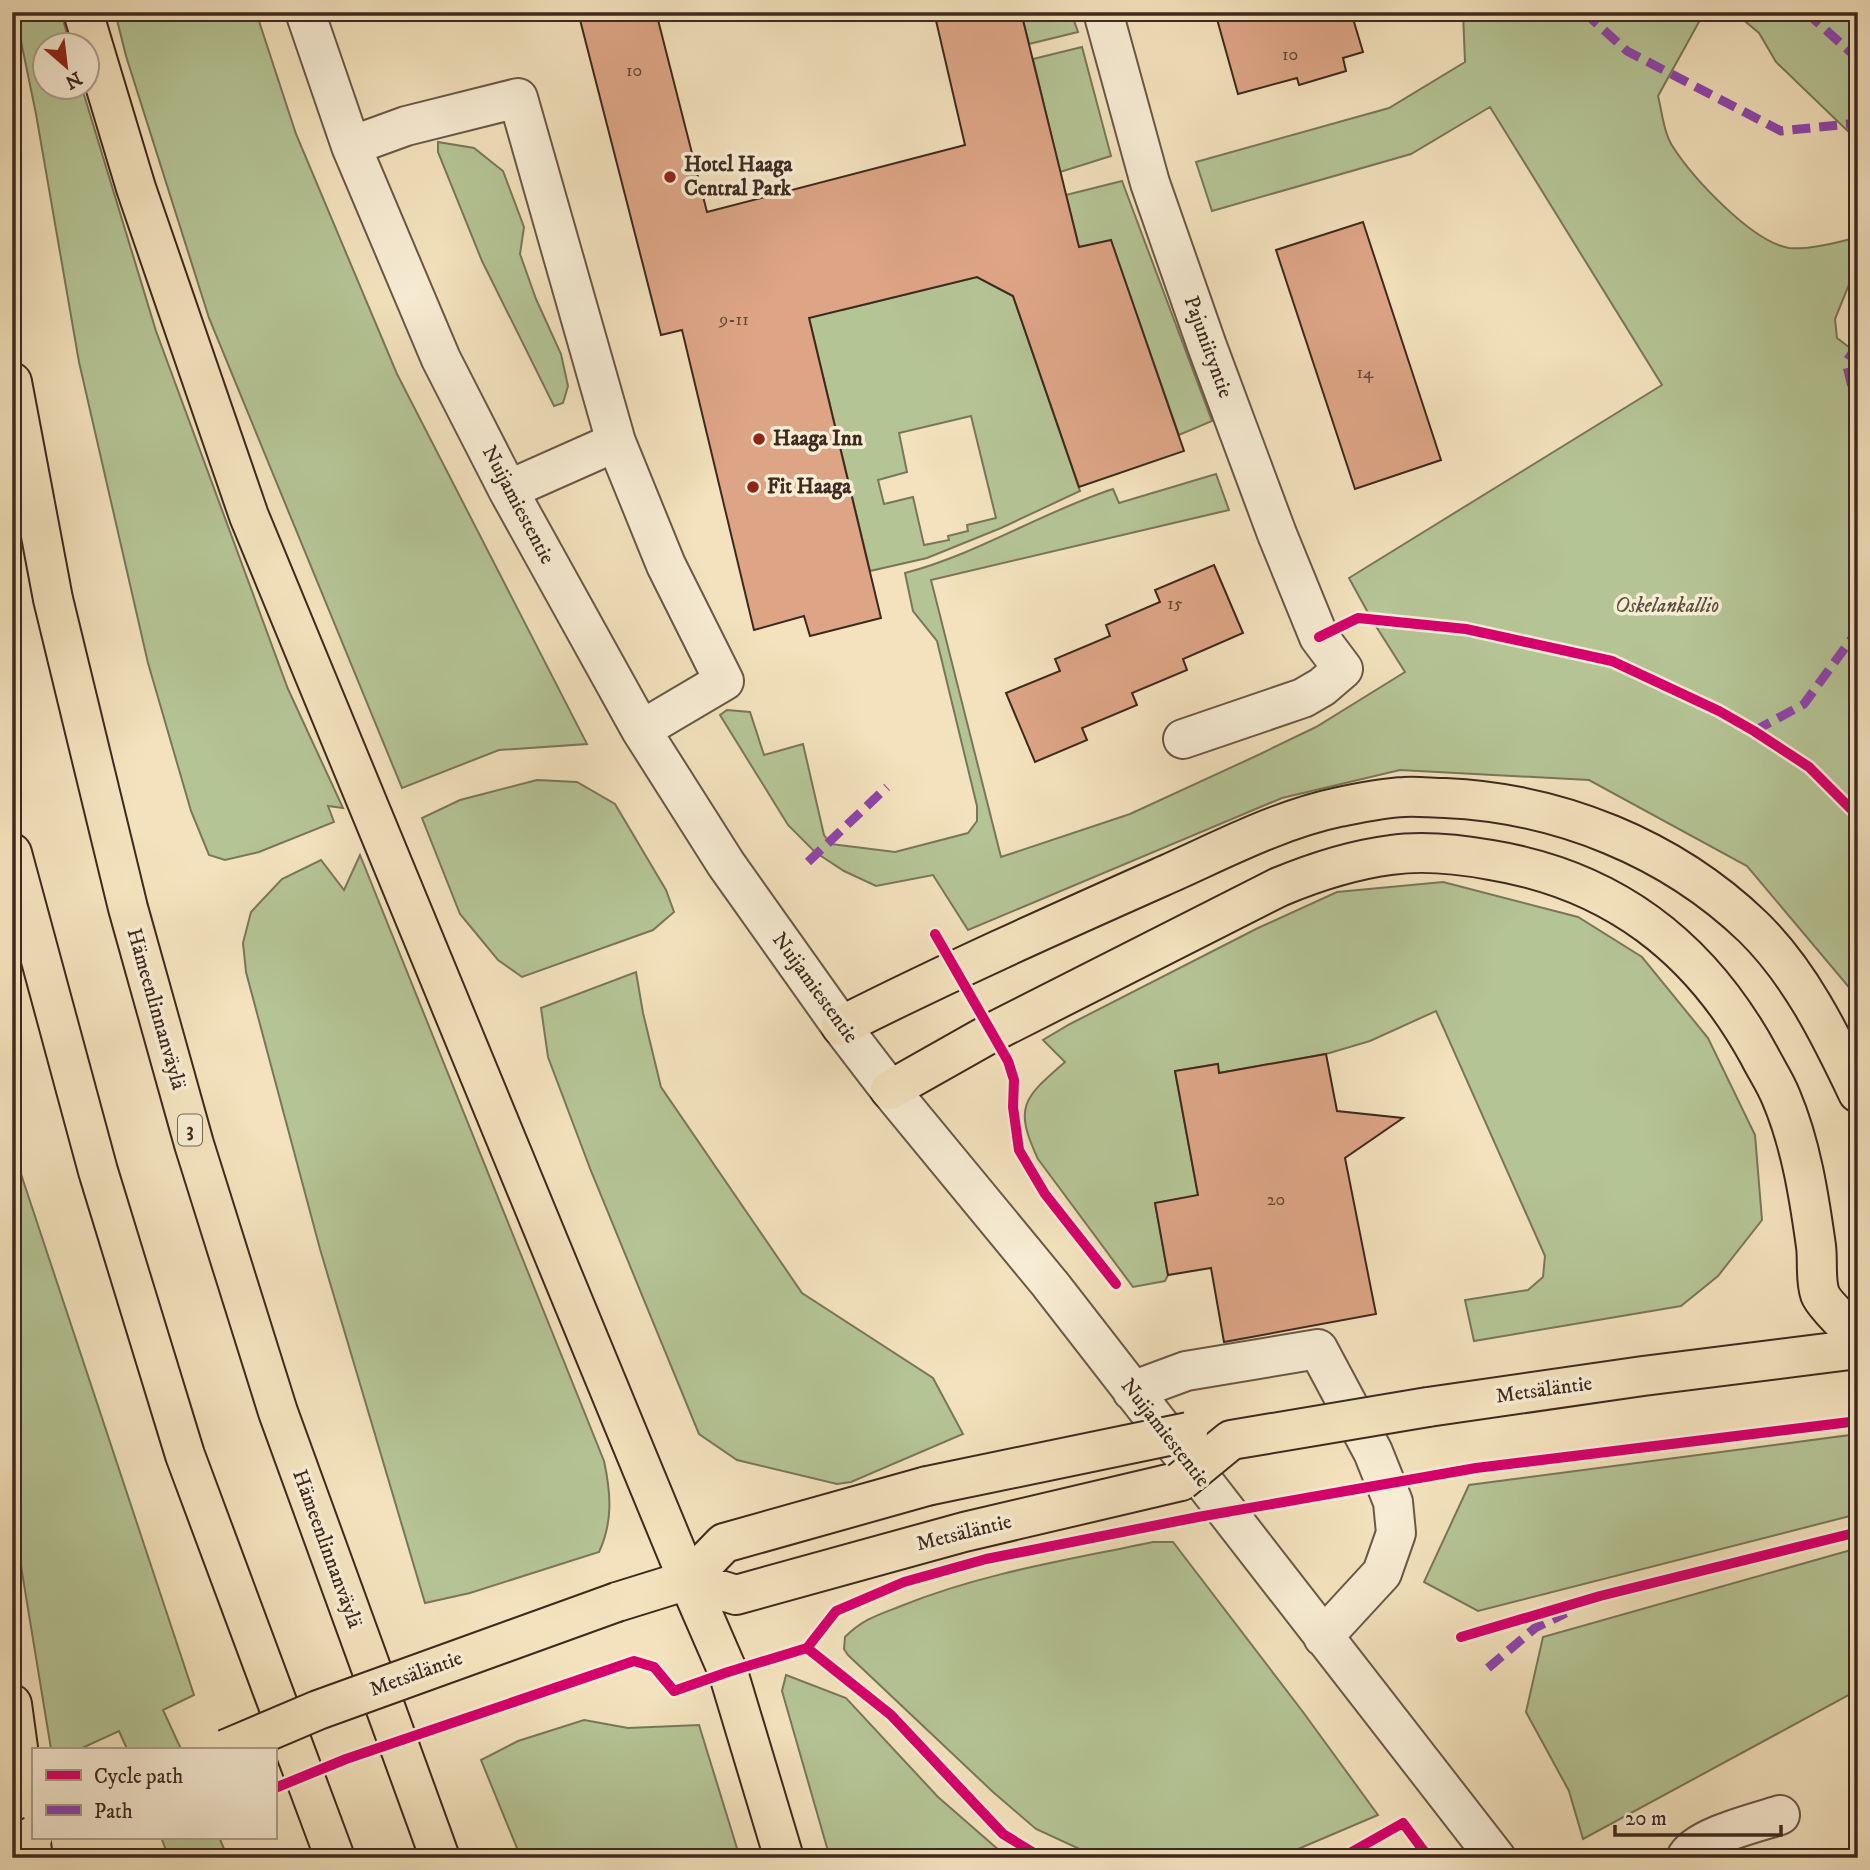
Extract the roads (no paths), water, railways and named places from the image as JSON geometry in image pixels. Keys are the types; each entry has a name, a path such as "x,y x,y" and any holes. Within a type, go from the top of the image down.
{"main road":[{"path":"83,12 136,188 249,516 728,1672 784,1858"},
{"name":"Hämeenlinnanväylä","path":"12,382 53,599 128,908 190,1131 278,1412 440,1858"},
{"path":"841,1026 985,954 1282,824 1337,807 1404,797 1465,799 1520,807 1583,823 1648,851 1703,885 1754,928 1791,971 1829,1032 1858,1093"},
{"path":"890,1090 991,1033 1279,887 1317,871 1392,855 1439,852 1518,864 1573,882 1628,908 1690,958 1717,989 1742,1024 1781,1097 1804,1167 1820,1295 1858,1338"},
{"path":"12,853 98,1171 185,1455 335,1858"},
{"name":"Metsäläntie","path":"228,1748 318,1710 617,1602 688,1580 724,1543 927,1486 1188,1432 1231,1440 1428,1407 1858,1349"},
{"name":"Metsäläntie","path":"688,1580 736,1595 964,1532 1181,1481 1231,1440"},
{"path":"12,1703 33,1858"},
{"path":"12,1846 32,1836"}],"street":[{"name":"Nuijamiestentie","path":"305,12 351,146 442,359 508,490 642,730 726,864 890,1090 1050,1284 1496,1858"},
{"name":"Pajuniityntie","path":"1103,12 1150,183 1207,345 1277,534 1319,637 1343,669 1322,687 1303,698 1183,739"},
{"path":"351,146 406,126 519,98 616,442 666,565 724,681 642,730"},
{"path":"508,490 616,442"},
{"path":"1132,1391 1186,1371 1314,1338 1378,1465 1393,1502 1396,1533 1382,1573 1323,1637"},
{"path":"1686,1858 1688,1853 1707,1840 1780,1815"}],"place":[{"name":"Hotel Haaga Central Park","path":"670,177"},
{"name":"Haaga Inn","path":"759,439"},
{"name":"Fit Haaga","path":"753,487"}],"park label":[{"name":"Oskelankallio","path":"1667,606"}]}
